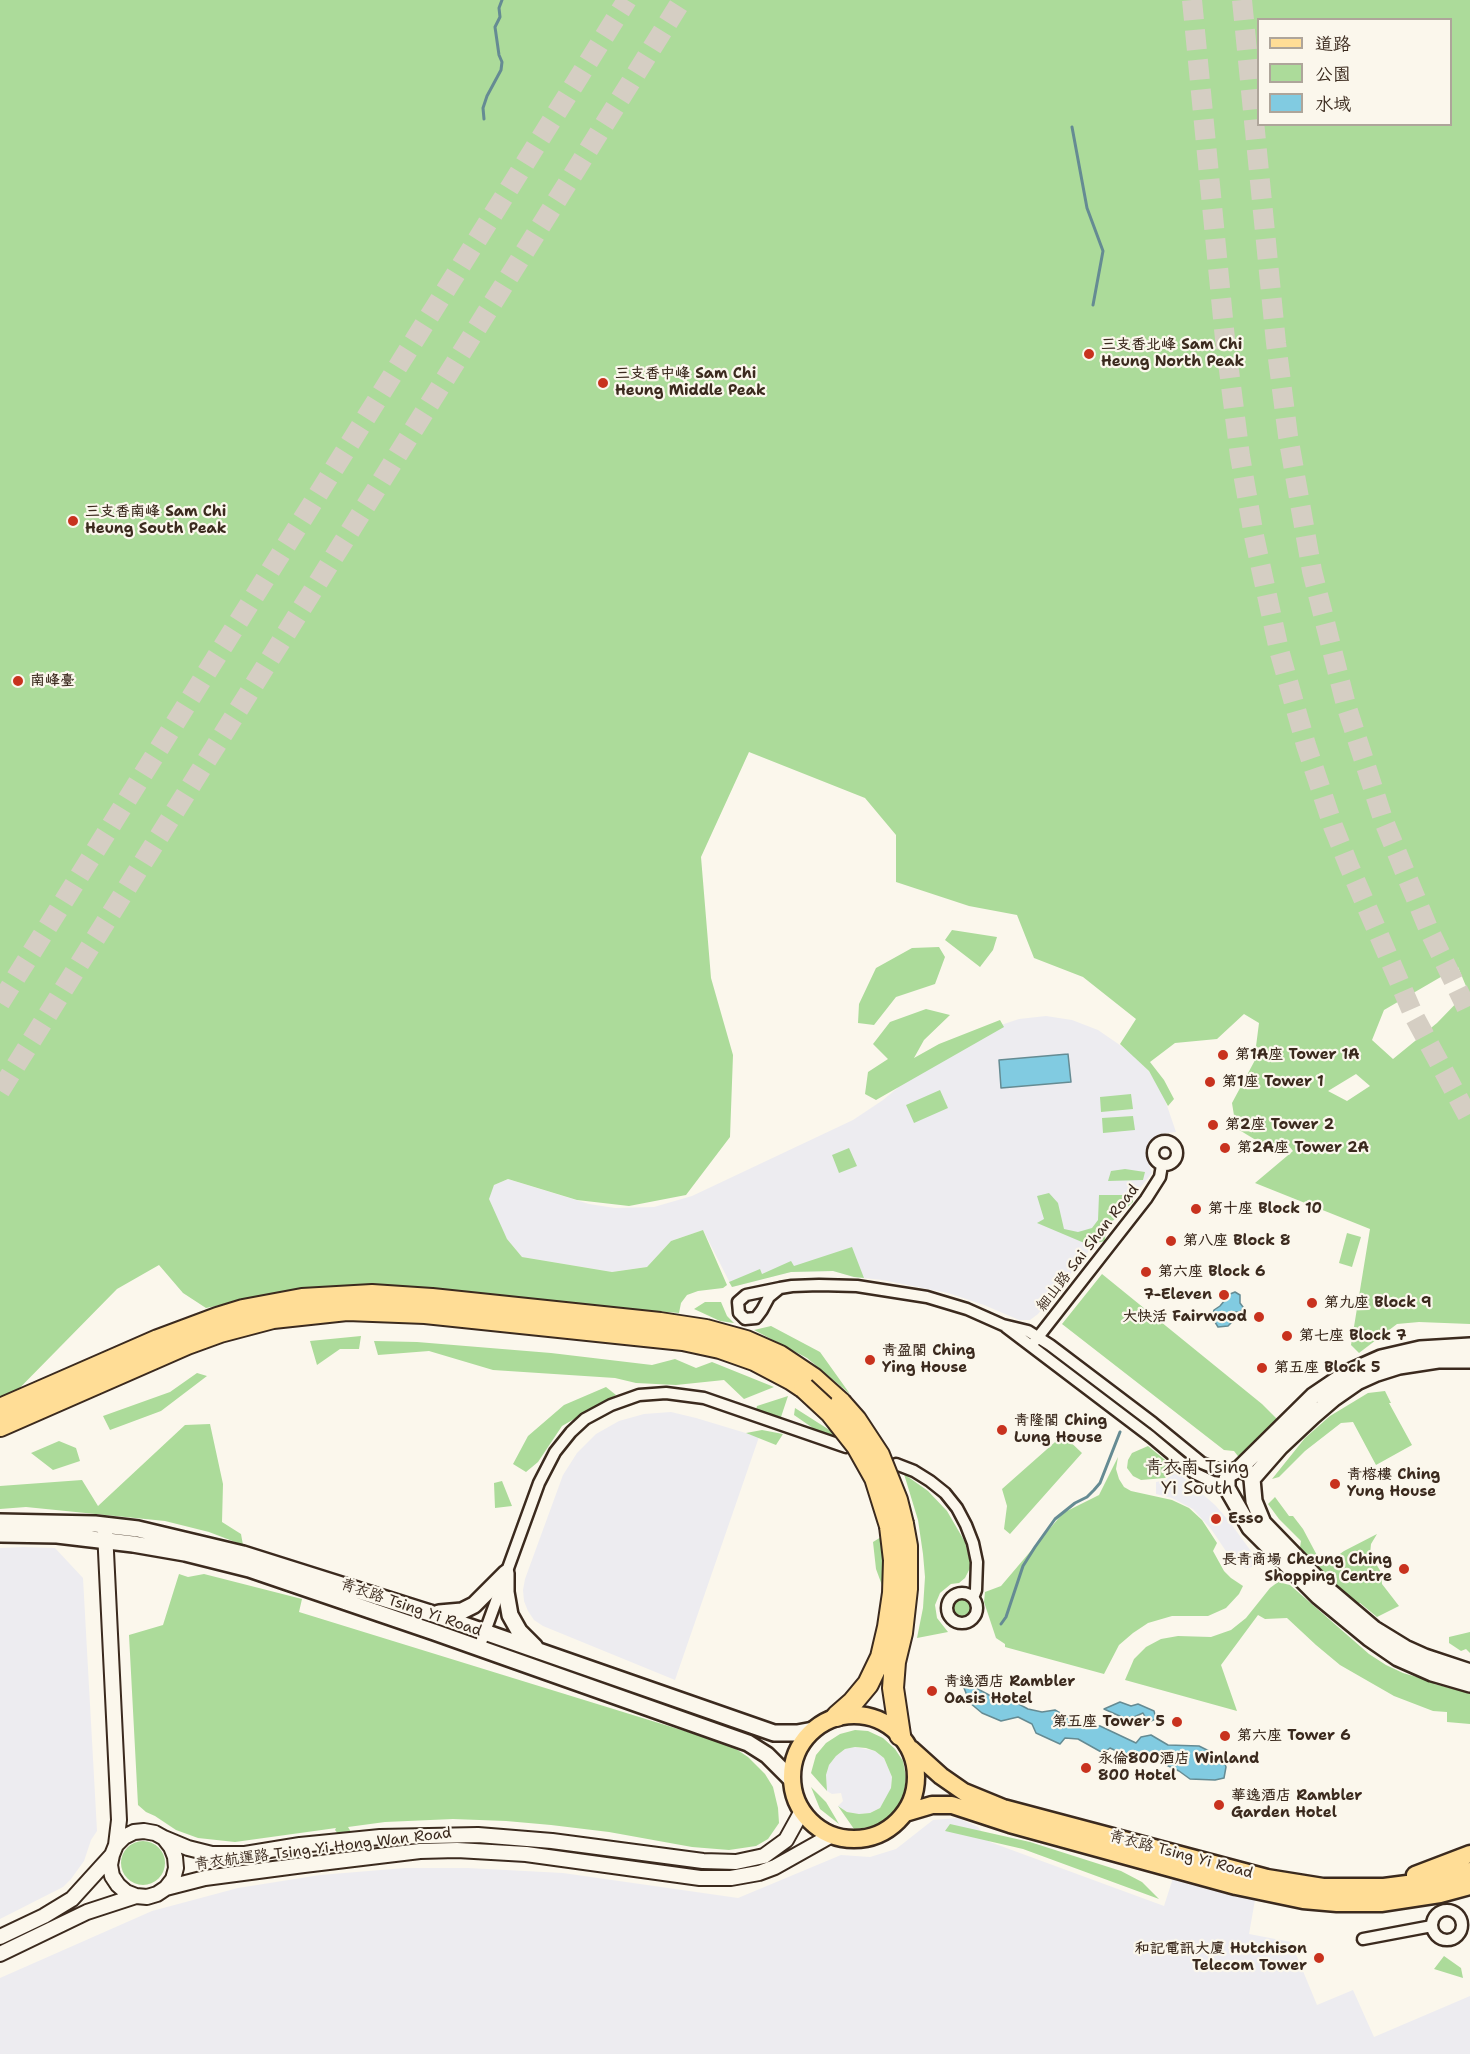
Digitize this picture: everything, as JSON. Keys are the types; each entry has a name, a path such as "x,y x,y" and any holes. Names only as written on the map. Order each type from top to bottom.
{"highway":[{"path":"0,1426 158,1340 217,1318 273,1304 330,1296 396,1296 501,1306 685,1326 726,1335 762,1348 813,1378 856,1420 879,1455 889,1477 897,1525 893,1593 888,1627 881,1658 868,1684 837,1716"},
{"path":"0,1409 78,1384 220,1332 273,1318 347,1310 424,1313 574,1328 659,1337 720,1348 770,1367 804,1388 831,1413 857,1446 875,1478 907,1546 907,1589 902,1633 893,1675 894,1696 906,1742"}],"main road":[{"path":"1232,1479 1313,1396 1347,1372 1381,1358 1420,1349 1470,1346"},
{"path":"1232,1479 1241,1496 1246,1494 1280,1447 1334,1398 1357,1382 1398,1366 1438,1360 1470,1360"},
{"path":"1232,1479 1246,1470 1252,1483 1257,1512 1263,1523 1328,1590 1374,1629 1425,1657 1470,1672"},
{"path":"1232,1479 1246,1521 1264,1544 1317,1596 1398,1658 1449,1679 1470,1684"},
{"name":"青衣路 Tsing Yi Road","path":"0,1522 105,1533 249,1569 748,1743 767,1755 792,1780"},
{"name":"青衣路 Tsing Yi Road","path":"0,1534 57,1535 138,1529 243,1554 430,1613 774,1733 797,1734 813,1730"},
{"path":"430,1613 454,1612 471,1606 506,1573"},
{"path":"506,1573 507,1601 512,1619 523,1637 543,1654"},
{"name":"青衣路 Tsing Yi Road","path":"802,1811 795,1796 792,1780 796,1755 803,1742 823,1722 837,1716 855,1714 887,1723 941,1776 963,1792 1004,1808 1274,1894 1337,1903 1382,1902 1440,1894 1470,1887"},
{"name":"青衣路 Tsing Yi Road","path":"832,1835 851,1839 873,1836 890,1828 904,1813 915,1792 916,1777 906,1742"},
{"name":"青衣路 Tsing Yi Road","path":"904,1813 932,1805 952,1804 1010,1824 1181,1863 1323,1887 1418,1884 1470,1871"},
{"path":"802,1811 811,1821 832,1835"},
{"path":"1368,1887 1433,1870 1470,1854"}],"street":[{"name":"細山路 Sai Shan Road","path":"1031,1346 1146,1199 1160,1178 1162,1165"},
{"path":"780,1288 837,1285 907,1292 967,1309 1003,1325 1028,1331 1038,1336 1154,1423 1202,1463 1232,1479"},
{"path":"1003,1325 1101,1398 1194,1473 1213,1482 1232,1479"},
{"path":"480,1648 539,1483 555,1452 585,1419 610,1405 639,1395 666,1393 704,1398 846,1447"},
{"path":"896,1464 930,1481 945,1493 957,1508 966,1525 975,1552 977,1581 973,1598"},
{"path":"0,1937 44,1916 72,1899 114,1850 124,1837 134,1832 154,1833 164,1838 175,1857 176,1868 166,1888 147,1897 126,1893 112,1876 110,1865 114,1850 119,1820 105,1533"},
{"name":"青衣航運路 Tsing Yi Hong Wan Road","path":"164,1838 188,1848 212,1854 245,1854 300,1845 380,1837 478,1835 562,1842 703,1862 736,1862 764,1856 786,1840 802,1811"},
{"path":"119,1820 134,1832"},
{"name":"青衣航運路 Tsing Yi Hong Wan Road","path":"166,1888 205,1878 304,1865 420,1851 457,1850 537,1855 700,1878 731,1878 759,1873 775,1867 832,1835"},
{"path":"0,1954 87,1912 136,1896"},
{"path":"1448,1910 1466,1924 1455,1938 1445,1940 1436,1935 1432,1926 1437,1914 1448,1910"},
{"path":"1363,1939 1432,1926"}],"shaded area":[{"path":"1046,1016 1072,1020 1098,1030 1130,1052 1149,1071 1163,1094 1176,1132 1159,1134 1149,1141 1145,1152 1152,1173 1038,1314 1030,1320 1019,1320 948,1293 854,1277 833,1271 791,1272 732,1287 703,1230 671,1241 647,1267 612,1272 522,1257 507,1239 489,1204 489,1194 494,1185 508,1179 589,1204 615,1208 654,1207 692,1196 853,1120 883,1100 919,1070 995,1027 1019,1019"},
{"path":"671,1412 759,1437 675,1680 543,1626 534,1620 528,1611 523,1590 563,1475 577,1453 596,1434 619,1421 644,1414"},
{"name":"Esso","path":"1175,1470 1215,1505 1229,1521 1256,1558 1252,1567 1245,1568 1237,1561 1234,1563 1211,1529 1193,1509 1172,1498 1156,1494 1156,1482 1166,1480"},
{"path":"0,1548 55,1548 83,1578 97,1831 91,1840 84,1861 63,1887 0,1919"},
{"path":"855,1747 875,1751 884,1758 892,1777 887,1798 880,1808 870,1813 847,1812 838,1806 843,1801 841,1793 832,1794 827,1791 826,1775 829,1765 845,1749"},
{"path":"958,1818 978,1827 990,1842 1164,1906 1173,1878 1255,1900 1249,1934 1291,1942 1317,2005 1353,1990 1374,2037 1470,1996 1470,2054 0,2054 0,1978 152,1911 238,1888 320,1875 405,1868 468,1868 563,1873 738,1898 841,1855 870,1857 896,1849 933,1820"}],"green space":[{"path":"0,0 1470,0 1470,1324 1419,1322 1397,1324 1359,1353 1351,1345 1370,1229 1255,1183 1293,1151 1285,1141 1264,1145 1236,1128 1232,1103 1254,1062 1259,1023 1244,1014 1217,1039 1175,1043 1150,1062 1164,1080 1174,1099 1168,1106 1149,1071 1120,1044 1136,1019 1083,977 1034,958 1017,915 969,906 896,882 896,835 865,798 749,752 701,857 711,978 733,1055 730,1137 686,1195 629,1206 577,1200 508,1179 494,1185 489,1199 507,1239 522,1257 612,1272 647,1267 671,1241 703,1230 727,1285 723,1288 698,1291 687,1295 681,1303 679,1313 342,1285 278,1293 206,1308 183,1293 159,1265 117,1289 0,1408","holes":["1458,967 1468,991 1437,1023 1393,1059 1372,1040 1384,1010","1356,1074 1370,1086 1347,1101 1328,1091"]},
{"path":"952,930 997,937 993,950 980,967 945,940"},
{"path":"939,947 945,957 935,984 896,997 874,1025 858,1023 859,1004 876,968 912,948"},
{"path":"926,1009 950,1015 924,1040 914,1058 939,1044 1000,1020 1004,1027 876,1100 865,1094 868,1072 888,1059 873,1044 890,1022"},
{"path":"940,1090 948,1108 914,1123 906,1105"},
{"path":"1131,1094 1133,1109 1101,1112 1100,1097"},
{"path":"1133,1116 1135,1130 1103,1133 1102,1118"},
{"path":"849,1148 857,1166 839,1173 832,1155"},
{"path":"1125,1169 1145,1172 1143,1180 1108,1181 1111,1171"},
{"path":"1049,1193 1058,1203 1064,1229 1078,1232 1092,1228 1098,1220 1099,1195 1132,1195 1133,1202 1106,1227 1105,1241 1089,1245 1037,1223 1044,1219 1037,1196"},
{"path":"1347,1233 1361,1237 1352,1267 1339,1263"},
{"path":"852,1247 864,1278 833,1271 791,1272 732,1287 729,1282 760,1269 762,1274 791,1261 794,1266"},
{"path":"1102,1274 1262,1404 1279,1421 1241,1460 1234,1451 1224,1450 1062,1324"},
{"path":"705,1302 721,1302 727,1316 734,1323 720,1321 694,1309"},
{"path":"771,1326 820,1352 850,1394 807,1358 754,1330"},
{"path":"361,1336 359,1349 340,1349 317,1365 310,1341"},
{"path":"374,1341 417,1342 551,1353 652,1365 675,1359 696,1368 712,1362 774,1387 744,1399 724,1380 676,1385 636,1383 615,1378 493,1370 429,1351 378,1355"},
{"path":"197,1373 207,1376 161,1411 110,1430 103,1416 170,1392"},
{"path":"606,1387 616,1395 562,1426 538,1462 526,1472 513,1464 528,1436 564,1405"},
{"path":"1385,1391 1412,1445 1376,1465 1353,1422 1341,1423 1305,1451 1279,1477 1272,1479 1305,1438 1330,1416 1368,1393"},
{"path":"788,1396 781,1417 756,1410 757,1406"},
{"path":"795,1408 831,1431 839,1439 823,1435 794,1415"},
{"path":"210,1424 223,1484 222,1522 241,1534 243,1545 209,1532 165,1521 26,1507 0,1509 0,1486 82,1480 98,1506 185,1425"},
{"path":"762,1430 783,1434 776,1445 746,1433"},
{"path":"1063,1435 1082,1453 1010,1534 1004,1529 1007,1506 1002,1489"},
{"path":"59,1441 76,1448 80,1461 53,1470 31,1453"},
{"path":"1148,1446 1175,1468 1165,1478 1141,1480 1133,1476 1127,1468 1132,1453"},
{"path":"1118,1457 1116,1469 1124,1487 1131,1491 1172,1500 1189,1508 1202,1520 1217,1543 1213,1551 1224,1571 1243,1586 1239,1594 1226,1608 1208,1616 1172,1616 1148,1623 1119,1645 1104,1674 1005,1647 1005,1644 996,1638 984,1602 985,1592 1001,1586 1063,1513 1099,1495"},
{"path":"904,1474 928,1491 947,1511 965,1542 971,1566 965,1578 959,1583 951,1584 940,1593 935,1605 937,1618 948,1632 917,1638 923,1608 925,1577 918,1520"},
{"path":"502,1481 512,1506 495,1508 494,1483"},
{"path":"1275,1497 1289,1516 1293,1516 1303,1529 1320,1561 1327,1563 1344,1551 1377,1534 1371,1544 1370,1554 1381,1572 1382,1584 1399,1606 1377,1617 1360,1603 1356,1604 1331,1580 1318,1572 1299,1554 1301,1541 1268,1504"},
{"path":"886,1534 886,1596 876,1569 873,1542"},
{"path":"179,1574 188,1577 204,1574 302,1599 299,1612 730,1745 748,1757 765,1774 773,1787 779,1823 768,1839 756,1846 729,1850 692,1847 609,1832 551,1825 453,1819 385,1822 348,1827 351,1832 339,1835 336,1828 235,1842 198,1838 176,1830 138,1805 129,1635 163,1625"},
{"path":"1278,1582 1290,1585 1369,1654 1386,1665 1403,1673 1434,1682 1434,1684 1470,1693 1470,1724 1447,1722 1447,1712 1433,1711 1394,1696 1340,1665 1287,1618 1265,1619 1258,1615 1221,1665 1237,1711 1125,1680 1134,1659 1146,1647 1161,1639 1178,1636 1211,1637 1231,1630 1246,1618 1270,1588"},
{"path":"961,1597 969,1600 972,1608 969,1616 961,1619 953,1616 950,1608 953,1600"},
{"path":"1470,1632 1470,1653 1466,1649 1461,1651 1449,1643 1449,1637"},
{"path":"855,1730 868,1731 883,1738 895,1749 903,1761 906,1777 904,1794 886,1821 871,1827 854,1829 838,1806 847,1812 859,1814 870,1813 880,1808 891,1788 892,1777 884,1758 866,1748 845,1749 829,1765 826,1775 827,1791 811,1773 816,1755 826,1743 840,1734"},
{"path":"811,1787 826,1802 839,1824 820,1809"},
{"path":"950,1824 1030,1842 1121,1871 1142,1882 1159,1899 1023,1849 945,1831"},
{"path":"143,1841 152,1842 159,1847 164,1854 164,1872 159,1879 152,1884 143,1885 134,1884 127,1879 122,1872 121,1863 122,1854 127,1847 134,1842"},
{"path":"1444,1956 1461,1968 1463,1978 1434,1969"}],"water":[{"path":"1068,1054 1071,1082 1001,1088 999,1060"},
{"path":"1235,1292 1240,1295 1242,1310 1235,1312 1233,1321 1228,1326 1218,1327 1212,1317 1214,1310"},
{"path":"971,1678 976,1688 1002,1702 1015,1702 1028,1709 1042,1712 1055,1710 1077,1723 1100,1726 1136,1743 1141,1737 1151,1735 1168,1745 1199,1746 1223,1758 1226,1767 1224,1778 1190,1779 1162,1763 1136,1760 1110,1748 1103,1753 1078,1739 1065,1738 1060,1744 1036,1733 1032,1724 1018,1717 1001,1721 982,1713 970,1703 962,1683"},
{"path":"1120,1702 1131,1706 1138,1704 1154,1711 1156,1719 1148,1722 1143,1713 1124,1718 1104,1709"}],"waterway":[{"path":"484,119 483,108 487,96 501,70 502,62 495,27 500,17 499,8 502,0"},
{"path":"1072,127 1087,208 1103,251 1093,305"},
{"path":"1001,1624 1006,1617 1023,1566 1055,1519 1075,1503 1087,1497 1100,1483 1120,1432"}],"tunnel":[{"path":"0,1003 627,0"},
{"path":"0,1091 682,0"},
{"path":"1192,0 1225,339 1240,456 1254,536 1279,650 1306,745 1349,866 1414,1016 1470,1120"},
{"path":"1242,0 1276,343 1288,436 1312,571 1346,705 1383,819 1428,928 1470,1015"}],"place":[{"name":"三支香北峰 Sam Chi Heung North Peak","path":"1089,354"},
{"name":"三支香中峰 Sam Chi Heung Middle Peak","path":"603,383"},
{"name":"三支香南峰 Sam Chi Heung South Peak","path":"73,521"},
{"name":"南峰臺","path":"18,681"},
{"name":"第1A座 Tower 1A","path":"1223,1055"},
{"name":"第1座 Tower 1","path":"1210,1082"},
{"name":"第2座 Tower 2","path":"1213,1125"},
{"name":"第2A座 Tower 2A","path":"1225,1148"},
{"name":"第十座 Block 10","path":"1196,1209"},
{"name":"第八座 Block 8","path":"1171,1241"},
{"name":"第六座 Block 6","path":"1146,1272"},
{"name":"7-Eleven","path":"1224,1295"},
{"name":"第九座 Block 9","path":"1312,1303"},
{"name":"大快活 Fairwood","path":"1259,1317"},
{"name":"第七座 Block 7","path":"1287,1336"},
{"name":"青盈閣 Ching Ying House","path":"870,1360"},
{"name":"第五座 Block 5","path":"1262,1368"},
{"name":"青隆閣 Ching Lung House","path":"1002,1430"},
{"name":"青榕樓 Ching Yung House","path":"1335,1484"},
{"name":"Esso","path":"1216,1519"},
{"name":"長青商場 Cheung Ching Shopping Centre","path":"1404,1569"},
{"name":"青逸酒店 Rambler Oasis Hotel","path":"932,1691"},
{"name":"第五座 Tower 5","path":"1177,1722"},
{"name":"第六座 Tower 6","path":"1225,1736"},
{"name":"永倫800酒店 Winland 800 Hotel","path":"1086,1768"},
{"name":"華逸酒店 Rambler Garden Hotel","path":"1219,1805"},
{"name":"和記電訊大廈 Hutchison Telecom Tower","path":"1319,1958"}],"district":[{"name":"青衣南 Tsing Yi South","path":"1197,1478"}]}
